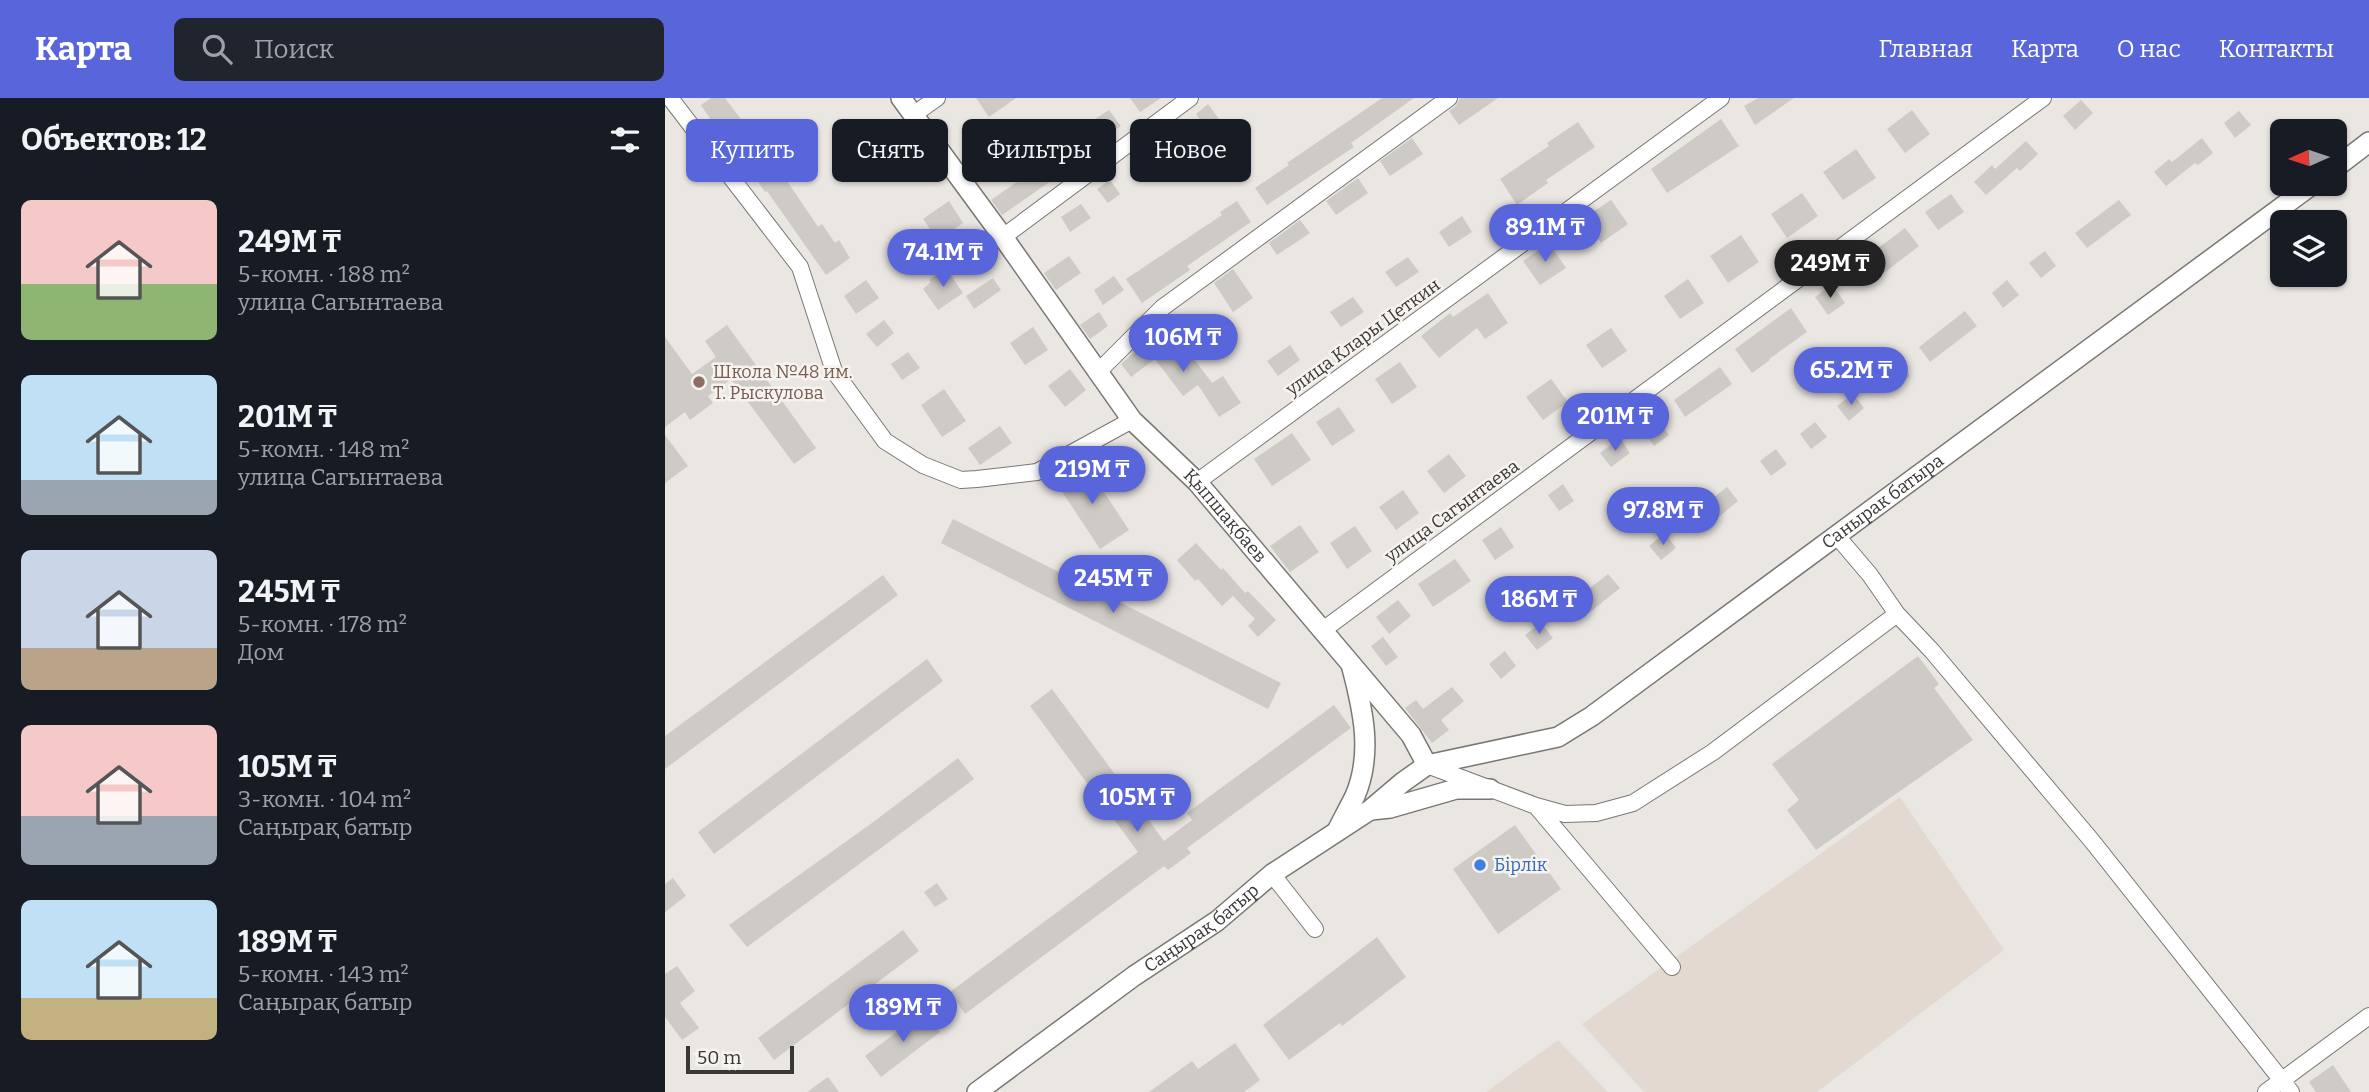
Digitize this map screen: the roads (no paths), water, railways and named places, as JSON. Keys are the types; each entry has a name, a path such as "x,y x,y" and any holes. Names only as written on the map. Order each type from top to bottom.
{"street":[{"path":"670,98 800,267 834,371 885,441 923,465 961,480 977,479 1037,472 1132,420"},
{"name":"Қыпшақбаев","path":"901,98 1132,420 1197,482 1411,735 1427,765"},
{"path":"913,116 937,98"},
{"path":"1003,237 1190,98"},
{"path":"1097,373 1162,308 1449,98"},
{"name":"улица Клары Цеткин","path":"1197,482 1721,98"},
{"name":"улица Сагынтаева","path":"1323,630 2043,98"},
{"path":"2347,159 2369,142"},
{"name":"Санырак батыра","path":"1427,765 1558,737 1592,716 2297,196"},
{"path":"1836,535 1870,575 1896,614 1932,651 2092,841 2286,1086"},
{"path":"1427,765 1536,806 1565,814 1597,813 1633,803 1713,752 1896,614"},
{"path":"1337,831 1356,794 1366,750 1363,711 1351,664"},
{"name":"Саңырақ батыр","path":"977,1092 1134,976 1217,920 1272,874 1370,810 1427,765"},
{"path":"1370,810 1390,808 1456,789 1490,789"},
{"path":"1536,806 1672,967"},
{"path":"1272,874 1315,929"},
{"path":"2266,1092 2286,1086 2369,1016"}],"place":[{"name":"Школа №48 им. Т. Рыскулова","path":"699,382"},
{"name":"Бірлік","path":"1480,865"}]}
